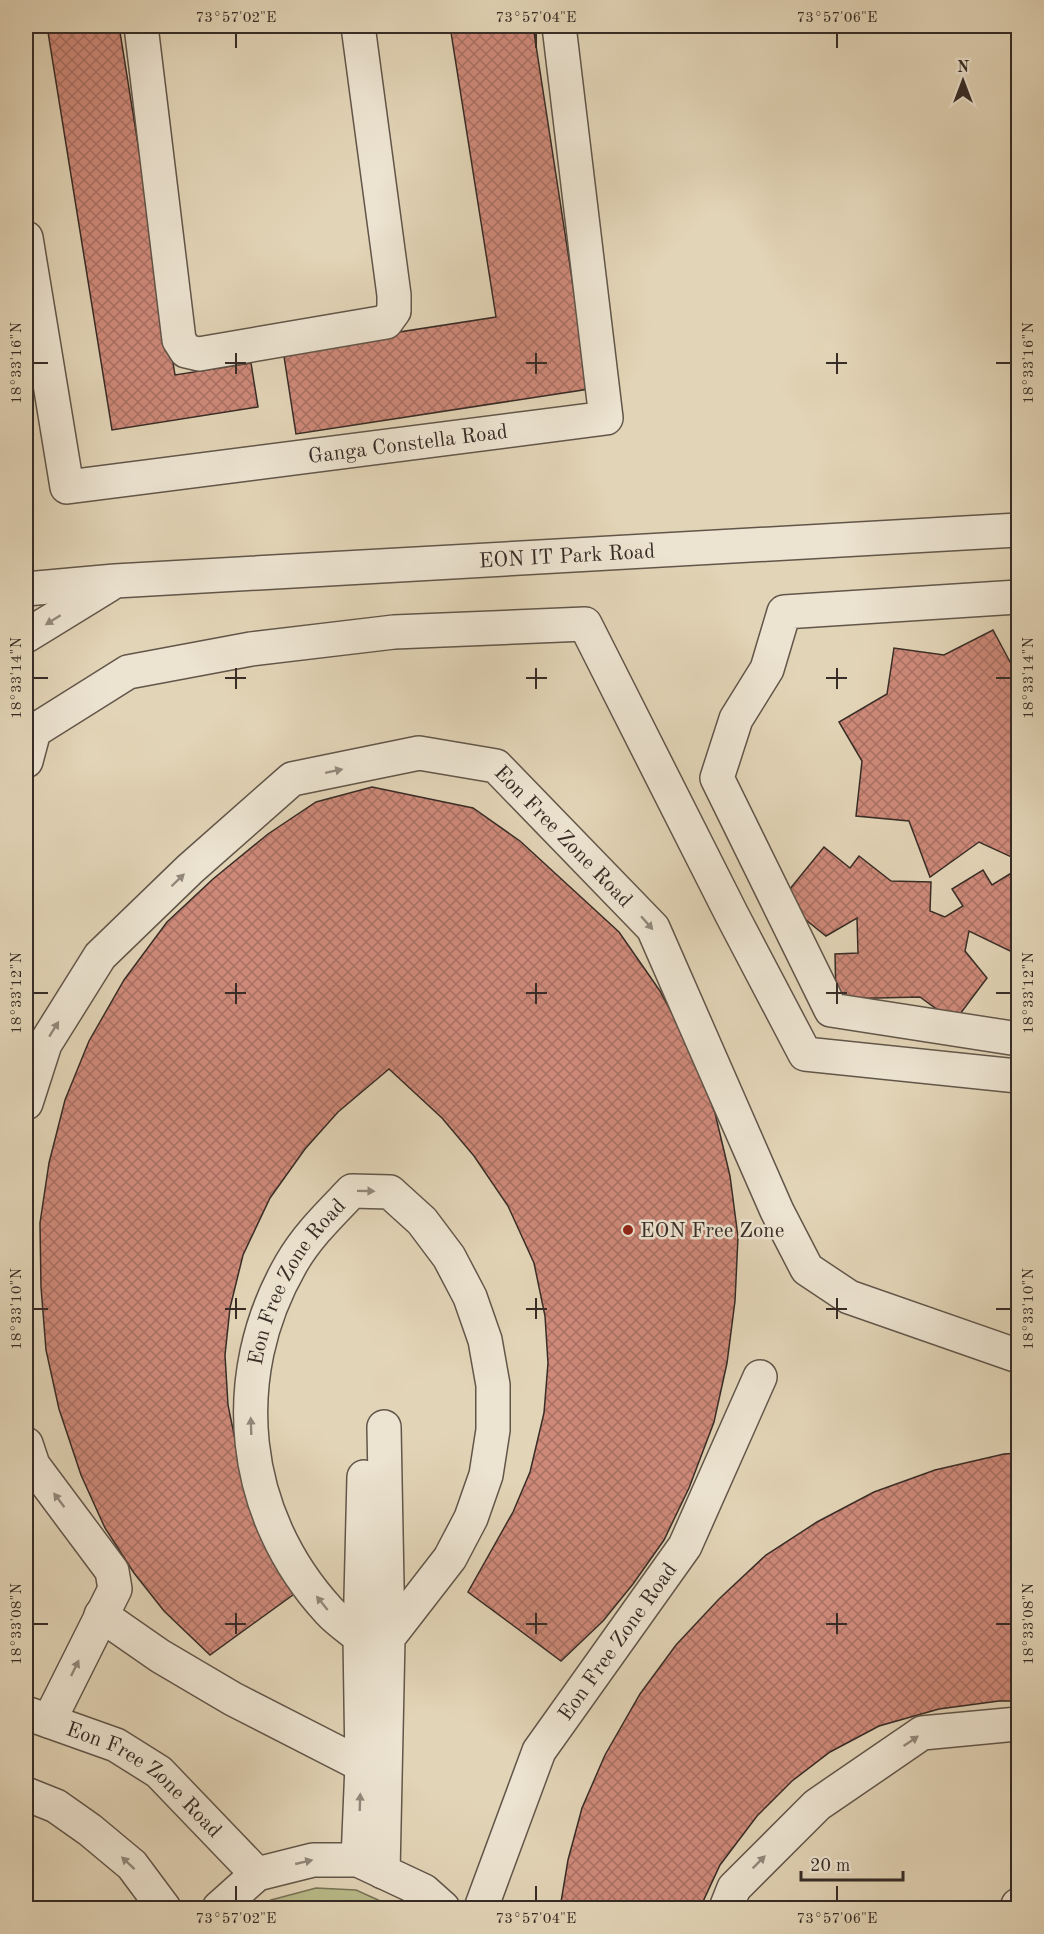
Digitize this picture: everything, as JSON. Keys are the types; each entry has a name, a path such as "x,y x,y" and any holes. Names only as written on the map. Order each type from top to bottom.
{"street":[{"path":"141,26 179,340 186,351 199,354 386,322 394,311 394,295 358,26"},
{"name":"Ganga Constella Road","path":"26,238 67,487 606,418 559,26"},
{"name":"EON IT Park Road","path":"26,589 116,581 1017,538"},
{"path":"26,636 116,581"},
{"path":"1018,597 784,612 767,669 736,719 717,778 831,1010 1018,1039"},
{"path":"26,761 34,731 128,672 251,649 394,632 585,624 805,1054 1018,1076"},
{"name":"Eon Free Zone Road","path":"26,1103 45,1044 100,956 190,869 292,779 420,753 496,766 653,928 777,1211 807,1269 849,1297 1018,1356"},
{"name":"Eon Free Zone Road","path":"352,1191 390,1192 422,1221 449,1257 470,1297 485,1340 493,1385 493,1430 486,1475 471,1518 450,1558 374,1638 330,1612 300,1575 277,1534 260,1490 251,1443 250,1396 256,1350 270,1305 291,1263 319,1224 352,1191"},
{"name":"Eon Free Zone Road","path":"480,1908 538,1751 685,1546 760,1377"},
{"path":"370,1866 375,1427"},
{"name":"Eon Free Zone Road","path":"26,1444 33,1465 112,1571 115,1589 38,1717 116,1745 159,1772 257,1874"},
{"path":"101,1615 160,1656 233,1699 362,1765"},
{"path":"370,1866 362,1765 374,1638"},
{"path":"726,1908 734,1888 817,1805 922,1733 1018,1724"},
{"path":"26,1794 56,1806 90,1830 132,1865 164,1908"},
{"path":"219,1908 257,1874 313,1860 370,1866 424,1891 443,1908"}],"green space":[{"path":"316,1888 356,1890 396,1908 260,1908 271,1900"}],"building":[{"path":"47,26 119,26 175,375 251,363 258,407 112,430"},
{"path":"450,26 533,26 589,389 296,434 283,350 496,317"},
{"path":"993,630 1018,674 1018,860 979,842 930,877 909,821 856,816 862,761 839,722 887,694 894,648 944,655"},
{"name":"EON Free Zone","path":"372,787 473,808 520,841 619,932 660,991 693,1053 715,1113 730,1176 738,1237 735,1301 727,1363 714,1422 689,1488 664,1540 603,1621 561,1661 468,1592 513,1512 530,1472 544,1413 548,1363 545,1316 534,1263 508,1206 474,1156 442,1118 389,1069 338,1112 305,1149 270,1198 243,1255 230,1308 225,1355 228,1405 240,1464 297,1592 210,1655 164,1611 134,1573 105,1528 81,1475 59,1409 46,1350 41,1287 40,1223 49,1163 65,1100 89,1041 124,980 167,922 213,879 268,834 316,802"},
{"path":"824,847 850,868 859,856 891,881 931,882 930,911 945,917 963,906 952,889 983,870 992,885 1018,869 1018,948 1012,952 969,931 965,951 987,978 954,1022 920,997 836,999 835,954 858,953 857,918 826,936 781,900"},
{"path":"1018,1453 1018,1701 999,1701 939,1709 879,1726 830,1752 792,1781 757,1816 720,1865 700,1908 560,1908 568,1860 582,1808 605,1755 640,1694 676,1645 719,1599 766,1555 817,1522 874,1492 935,1470 1004,1454"}],"place":[{"name":"EON Free Zone","path":"628,1230"}]}
